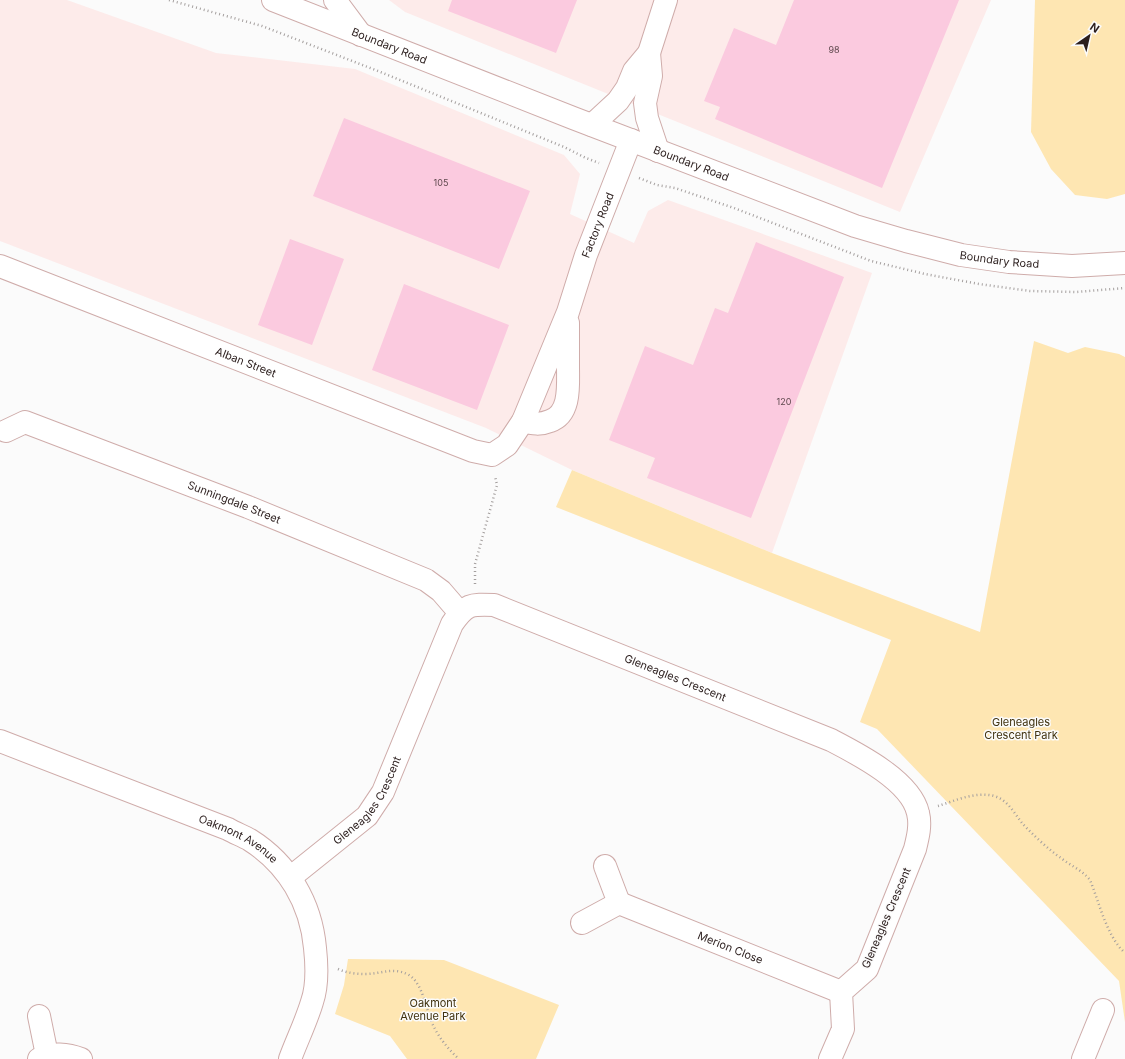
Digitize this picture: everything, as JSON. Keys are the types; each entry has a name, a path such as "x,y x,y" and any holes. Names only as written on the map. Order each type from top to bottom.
{"street":[{"name":"Boundary Road","path":"273,0 658,151 855,226 961,255 1010,262 1072,266 1125,262"},
{"path":"335,0 361,35"},
{"path":"592,125 618,101 627,88 634,71 649,53 666,0"},
{"path":"649,53 651,76 645,102 647,118 658,151"},
{"name":"Factory Road","path":"492,455 507,445 523,421 568,312 586,255 631,140"},
{"name":"Alban Street","path":"0,266 473,451 492,455"},
{"name":"Factory Road","path":"523,421 532,424 542,424 557,419 565,406 568,391 568,312"},
{"name":"Sunningdale Street","path":"2,433 26,422 248,507 426,580 467,608"},
{"name":"Gleneagles Crescent","path":"291,877 367,816 383,792 452,624 467,608 494,605 831,740 869,760 896,781 910,796 918,812 919,833 915,849 867,969 841,992"},
{"name":"Oakmont Avenue","path":"0,741 228,829 250,840 268,853 291,877 305,903 314,934 317,962 312,1002 290,1059"},
{"path":"582,923 619,903 605,866"},
{"name":"Merion Close","path":"619,903 841,992"},
{"path":"830,1059 843,1029 841,992"},
{"path":"1083,1059 1103,1010"},
{"path":"39,1016 43,1057 72,1055 81,1059"}],"path":[{"path":"467,608 475,564 497,485 492,455"},
{"path":"918,812 971,796 993,796 1004,800 1023,823 1060,858 1086,874 1090,880 1107,924 1117,944 1125,953"},
{"path":"317,962 349,973 366,974 394,970 409,975 417,983 433,1026 450,1050 460,1059"}],"shaded area":[{"path":"0,0 67,0 216,53 355,69 564,155 580,174 570,214 634,243 648,211 668,200 872,273 772,553 572,470 486,428 0,241"},
{"path":"389,0 991,0 900,212 405,12"}],"green space":[{"path":"1035,0 1125,0 1125,194 1107,199 1075,195 1051,169 1031,132"},
{"name":"Gleneagles Crescent Park","path":"1034,341 1068,353 1085,347 1119,354 1125,357 1125,1022 1119,981 877,729 860,722 891,640 556,507 572,470 772,553 980,632"},
{"name":"Oakmont Avenue Park","path":"348,959 444,960 559,1005 536,1059 407,1059 390,1036 335,1014 344,985"}],"building":[{"path":"452,0 577,0 556,53 448,11"},
{"path":"794,0 959,0 882,188 715,119 720,107 704,101 734,28 776,45"},
{"path":"344,118 530,191 499,269 313,196"},
{"path":"290,239 344,259 312,345 258,325"},
{"path":"756,242 844,277 751,518 647,478 655,458 609,440 645,346 693,365 715,308 728,313"},
{"path":"404,284 509,325 477,410 372,370"}]}
